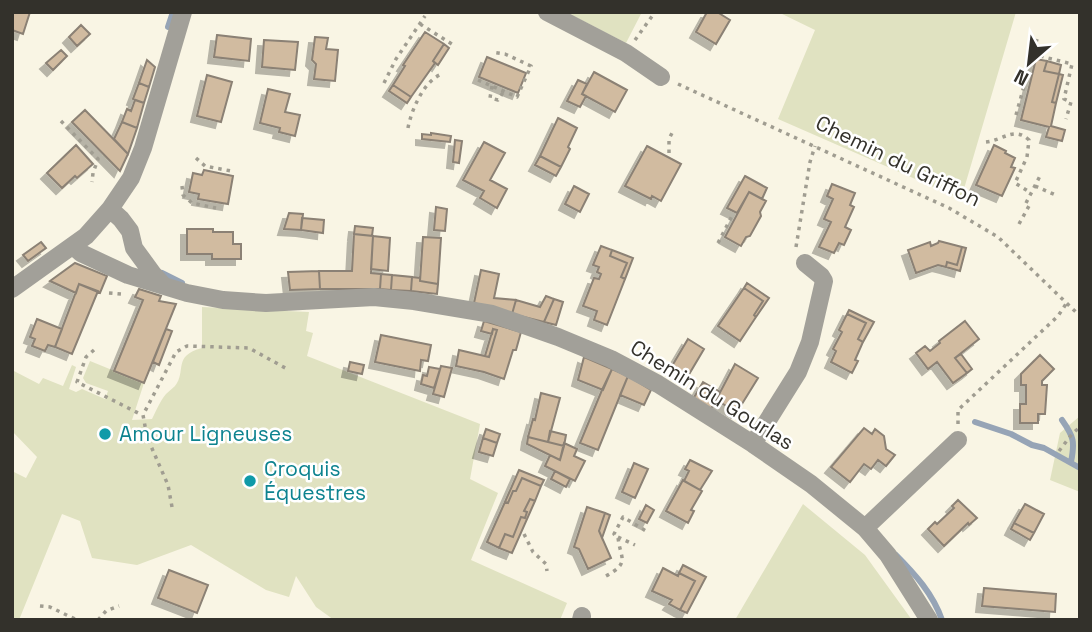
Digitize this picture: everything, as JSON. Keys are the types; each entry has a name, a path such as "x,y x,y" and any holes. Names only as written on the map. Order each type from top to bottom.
{"street":[{"path":"12,289 86,236 110,209 131,178 143,148 183,12"},
{"path":"547,12 626,53 667,79"},
{"path":"110,209 121,219 130,232 134,248 163,285"},
{"name":"Chemin du Gourlas","path":"73,246 81,253 118,271 187,293 223,300 266,303 374,297 414,301 492,314 611,359 646,377 752,444 811,484 865,528 888,555 929,620"},
{"path":"752,444 797,372 810,342 824,281 800,256"},
{"path":"865,528 958,440"}],"path":[{"path":"626,53 655,12"},
{"path":"384,83 396,59 425,16"},
{"path":"420,24 455,46"},
{"path":"1016,115 1037,39"},
{"path":"478,80 517,97 531,66 505,54 492,52"},
{"path":"1032,54 1072,64 1064,99 1071,102 1066,119"},
{"path":"408,128 414,105 434,77 442,74"},
{"name":"Chemin du Griffon","path":"667,79 949,208 998,237 1080,316"},
{"path":"492,86 491,97 498,100 504,91"},
{"path":"61,121 98,159 92,182"},
{"path":"669,153 669,139 673,131"},
{"path":"986,142 1018,133 1029,140 1027,157 1015,183 1031,193"},
{"path":"800,256 810,162 815,146"},
{"path":"196,158 205,166 231,172"},
{"path":"1019,224 1041,174"},
{"path":"182,186 183,195 192,203 216,208"},
{"path":"1035,186 1058,196"},
{"path":"718,243 733,214"},
{"path":"958,440 958,410 1058,316 1066,304"},
{"path":"172,507 168,485 147,437 142,415 176,352 187,345 249,348 289,370"},
{"path":"94,350 86,357 77,382 142,415"},
{"path":"1059,451 1080,427"},
{"path":"635,545 614,534 623,517 646,531"},
{"path":"524,534 547,571"},
{"path":"606,576 618,569 623,559 618,537"},
{"path":"40,606 50,607 77,620"},
{"path":"98,620 106,611 119,606"}],"green space":[{"path":"566,12 642,12 626,43"},
{"path":"778,12 1016,12 961,199 778,119 815,30"},
{"path":"202,307 309,312 306,331 313,333 307,356 480,424 470,479 498,493 471,560 567,603 560,620 334,620 316,607 296,576 289,597 266,590 191,545 137,565 92,558 80,521 62,514 19,620 12,620 12,471 26,478 37,457 12,431 12,370 39,384 43,378 63,386 72,365 76,367 69,389 76,392 82,389 105,399 108,391 86,383 83,378 90,361 144,383 132,420 152,419 164,397 175,386 183,360 193,351 202,348"},
{"path":"1080,416 1080,492 1050,480 1060,433"},
{"path":"803,504 865,555 912,620 735,620"}],"building":[{"path":"12,12 30,12 23,34 12,30"},
{"path":"707,12 717,12 730,20 716,44 696,32"},
{"path":"81,25 90,34 77,46 69,37"},
{"path":"425,32 444,44 433,61 435,63 411,97 393,85"},
{"path":"217,35 251,39 249,61 214,57"},
{"path":"315,37 328,38 326,49 338,50 335,81 314,79 316,64 312,60"},
{"path":"264,40 298,42 295,70 262,67"},
{"path":"444,44 449,48 438,65 433,61"},
{"path":"61,50 67,56 53,70 46,63"},
{"path":"487,57 526,73 518,93 479,77"},
{"path":"1036,59 1047,61 1044,71 1059,74 1052,102 1056,103 1051,126 1065,130 1062,141 1046,137 1049,127 1021,120"},
{"path":"147,60 155,67 149,87 139,83"},
{"path":"1047,61 1061,65 1059,74 1044,71"},
{"path":"594,72 627,90 615,112 582,94"},
{"path":"1059,74 1063,75 1056,103 1052,102"},
{"path":"207,75 232,82 221,122 197,116"},
{"path":"578,80 587,84 582,94 586,96 580,107 567,101"},
{"path":"139,83 149,87 144,103 133,99"},
{"path":"393,85 411,97 407,103 389,91"},
{"path":"268,89 290,94 285,112 300,115 295,136 279,132 280,128 260,123"},
{"path":"135,100 144,103 137,128 122,122 127,109 131,111"},
{"path":"85,110 128,154 120,171 72,122"},
{"path":"558,118 577,128 561,167 540,156"},
{"path":"122,122 137,128 128,154 114,139"},
{"path":"422,134 451,136 450,142 422,139"},
{"path":"455,140 462,141 459,163 453,162"},
{"path":"484,142 505,153 490,180 507,189 497,208 480,198 484,191 463,180"},
{"path":"76,145 93,164 62,188 47,173"},
{"path":"994,145 1015,158 1011,167 1015,168 1002,196 976,185"},
{"path":"647,146 681,164 661,201 625,186"},
{"path":"540,156 561,167 556,176 535,165"},
{"path":"204,170 233,176 228,204 198,199 199,194 189,192 193,173 202,175"},
{"path":"745,176 767,188 762,199 749,192 737,213 727,208"},
{"path":"832,184 855,193 850,205 854,207 845,227 851,230 844,245 839,243 834,253 819,247 831,222 824,219 833,199 827,196"},
{"path":"574,186 589,194 580,212 565,204"},
{"path":"749,192 766,201 750,236 746,237 741,246 725,237"},
{"path":"436,207 447,209 445,231 434,230"},
{"path":"289,213 303,214 301,230 284,229"},
{"path":"302,218 324,220 323,233 301,230"},
{"path":"355,226 373,228 372,236 354,234"},
{"path":"187,229 233,232 233,244 241,244 241,259 212,259 212,254 187,254"},
{"path":"354,234 373,236 371,273 381,274 380,289 320,289 319,271 352,271"},
{"path":"373,236 390,238 388,271 371,269"},
{"path":"423,237 441,238 438,284 420,281"},
{"path":"939,241 962,247 957,265 947,262 946,267 938,265 916,273 908,250 930,242 931,246"},
{"path":"41,242 46,248 28,261 23,255"},
{"path":"601,246 612,250 610,256 627,263 621,277 625,279 607,325 594,320 597,311 583,306 594,278 599,279 601,274 597,272 599,267 593,265"},
{"path":"962,247 966,248 960,271 946,267 947,262 957,265"},
{"path":"612,250 633,258 625,279 621,277 627,263 610,256"},
{"path":"75,263 107,276 100,293 79,284 76,293 50,281"},
{"path":"481,270 499,274 494,298 516,300 512,314 474,303"},
{"path":"319,271 320,289 290,290 288,272"},
{"path":"381,274 392,275 391,290 380,289"},
{"path":"392,275 412,277 411,291 391,290"},
{"path":"412,277 438,284 437,294 411,291"},
{"path":"747,283 769,298 756,317 754,315 763,301 744,288"},
{"path":"79,284 98,291 72,354 55,347"},
{"path":"744,288 763,301 740,341 718,326"},
{"path":"139,289 161,296 159,301 176,304 144,383 114,371 143,300 135,297"},
{"path":"546,296 554,299 544,322 512,314 516,300 540,307"},
{"path":"554,299 563,302 556,325 544,322"},
{"path":"849,310 874,322 863,342 858,339 866,323 847,314"},
{"path":"847,314 866,323 858,339 863,342 852,373 831,362 836,351 833,349 842,332 839,330"},
{"path":"37,319 62,329 55,347 48,345 45,351 32,346 35,339 30,337"},
{"path":"484,321 521,332 504,379 456,366 459,350 489,357 497,330 493,329 492,334 481,331"},
{"path":"965,321 979,339 955,358 967,373 953,383 937,362 928,369 916,353 925,346 930,351"},
{"path":"166,329 172,331 159,365 153,362"},
{"path":"493,329 497,330 489,357 485,356"},
{"path":"381,335 431,345 428,361 421,360 420,371 375,362"},
{"path":"688,339 704,349 688,376 672,366"},
{"path":"961,354 972,369 967,373 955,358"},
{"path":"1040,355 1054,369 1042,381 1042,385 1047,385 1045,414 1038,414 1038,423 1020,423 1020,404 1026,404 1026,385 1021,385 1021,374"},
{"path":"584,357 612,369 603,390 578,380"},
{"path":"350,362 364,365 362,374 348,371"},
{"path":"735,364 758,378 737,412 716,400"},
{"path":"441,366 452,368 444,397 433,394"},
{"path":"429,367 440,369 434,388 421,384"},
{"path":"612,369 628,376 598,450 580,443"},
{"path":"628,376 651,390 644,405 620,395"},
{"path":"703,382 720,392 711,409 693,399"},
{"path":"541,393 560,398 548,442 528,437"},
{"path":"864,428 872,434 875,429 884,436 886,449 895,455 886,466 878,460 871,469 864,464 850,482 831,467"},
{"path":"486,429 500,434 497,443 483,438"},
{"path":"550,431 566,435 564,446 548,442"},
{"path":"528,437 564,446 560,460 527,444"},
{"path":"483,438 497,443 493,456 479,452"},
{"path":"564,443 577,449 574,456 585,461 575,481 545,466 550,455 560,460"},
{"path":"690,460 712,471 700,490 684,481 689,471 685,469"},
{"path":"634,463 648,469 635,498 622,492"},
{"path":"519,470 544,480 541,486 522,478 508,503 505,502"},
{"path":"555,471 570,479 566,487 551,479"},
{"path":"522,478 541,486 535,501 530,499 524,511 527,512 525,518 521,517 513,537 505,534 499,548 487,542 505,502 508,503"},
{"path":"683,480 702,491 691,510 694,511 688,523 666,511"},
{"path":"530,499 535,501 512,553 499,548 505,534 513,537 521,517 525,518 527,512 524,511"},
{"path":"958,500 977,518 944,546 928,529 954,508 952,506"},
{"path":"1025,504 1044,514 1034,533 1014,523"},
{"path":"646,505 654,510 647,523 639,519"},
{"path":"587,507 605,513 599,531 611,558 588,569 579,549 574,547"},
{"path":"605,513 610,515 602,538 599,531"},
{"path":"1014,523 1034,533 1030,540 1011,529"},
{"path":"683,565 706,577 687,613 680,610 695,581 679,573"},
{"path":"663,568 695,581 680,610 669,604 672,600 652,591"},
{"path":"169,570 208,585 197,613 158,598"},
{"path":"984,588 1056,594 1055,612 982,606"}],"waterway":[{"path":"168,27 173,12"},
{"path":"162,273 182,283"},
{"path":"1062,420 1072,440 1071,462"},
{"path":"975,422 1044,448 1080,468"},
{"path":"896,555 923,585 942,620"}],"place":[{"name":"Amour Ligneuses","path":"105,434"},
{"name":"Croquis Équestres","path":"250,481"}]}
